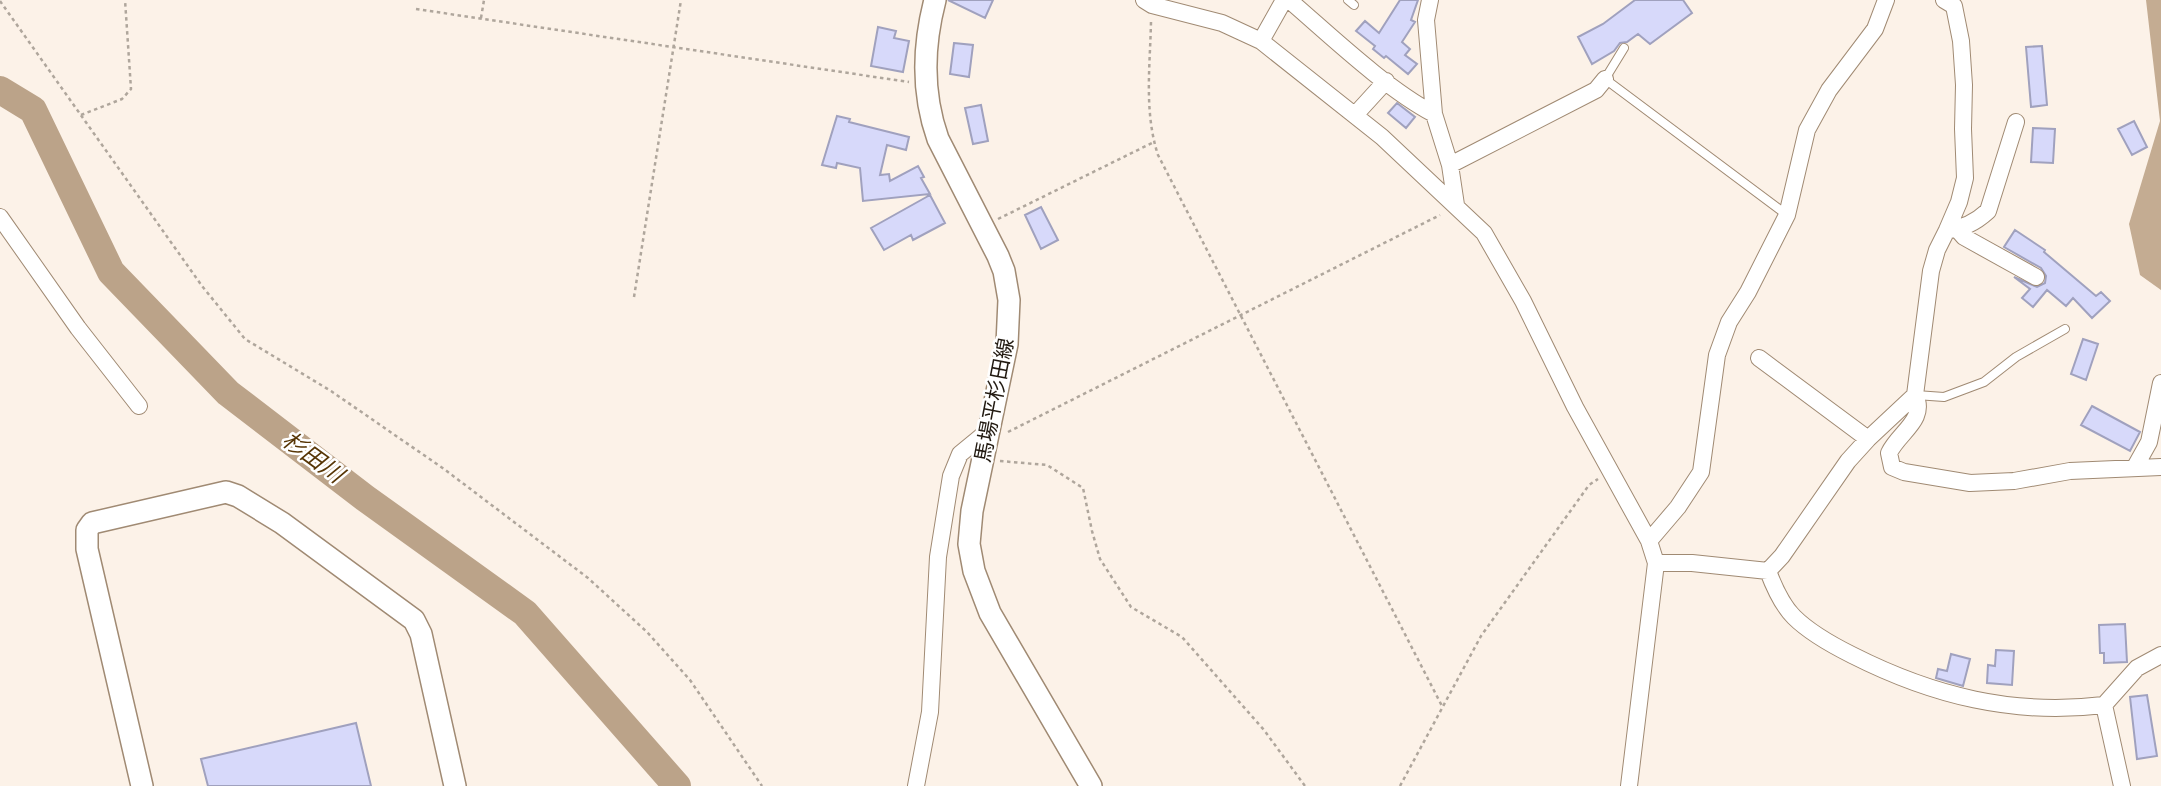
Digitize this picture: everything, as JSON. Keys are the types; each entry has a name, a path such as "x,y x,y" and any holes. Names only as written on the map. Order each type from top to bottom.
{"main road":[{"name":"馬場平杉田線","path":"935,0 928,30 926,85 930,116 938,139 1004,271 1010,313 1007,344 970,533 974,571 990,613 1091,786"},
{"path":"142,786 87,549 87,530 92,523 226,492 239,496 282,523 414,620 421,634 455,786"}],"street":[{"path":"1261,41 1286,0 1418,106 1434,114"},
{"path":"1430,0 1426,20 1434,114 1450,165 1456,205"},
{"path":"1649,541 1678,507 1701,472 1717,355 1729,322 1748,292 1787,215 1807,130 1829,90 1875,29 1886,0"},
{"path":"1148,2 1222,23 1261,41 1355,115 1456,205 1483,233 1523,301 1609,471 1649,541 1656,563 1629,786"},
{"path":"1954,2 1962,63 1965,178 1952,230 1937,250 1931,271 1915,395 1919,403 1919,413 1889,453 1890,463 1897,470 1970,482 2014,481 2070,471 2161,467"},
{"path":"1450,165 1596,90 1605,79"},
{"path":"1355,115 1386,81"},
{"path":"1952,230 1976,222 1988,211 2016,122"},
{"path":"0,217 78,328 139,406"},
{"path":"1952,230 2036,277"},
{"path":"1759,358 1868,439"},
{"path":"2135,467 2149,442 2159,406 2161,383"},
{"path":"1768,571 1782,556 1824,492 1868,439 1915,395"},
{"path":"916,786 929,712 937,557 951,476 960,454 988,431"},
{"path":"1656,563 1692,563 1768,571"},
{"path":"1768,571 1793,617 1830,643 1898,677 1971,701 2019,708 2069,709 2104,705 2137,668 2161,654"},
{"path":"2104,705 2122,786"}],"lane":[{"path":"1624,48 1605,79 1787,215"},
{"path":"1915,395 1944,397 1984,382 2016,356 2065,329"}],"path":[{"path":"81,115 122,99 131,89 125,0"},
{"path":"481,19 484,0"},
{"path":"634,297 681,0"},
{"path":"0,1 202,286 245,339 331,391 444,469 603,591 647,632 690,680 762,786"},
{"path":"1148,2 1148,97 1151,133 1158,155 1443,708"},
{"path":"416,9 926,85"},
{"path":"982,227 1154,142"},
{"path":"988,431 1002,435 1456,205"},
{"path":"989,460 1047,465 1083,488 1100,558 1131,607 1182,637 1264,730 1305,786"},
{"path":"1400,786 1456,679 1489,625 1589,485 1609,471"}],"shaded area":[{"path":"2146,0 2161,0 2161,290 2140,275 2129,224 2160,121"}],"building":[{"path":"948,0 993,0 985,18"},
{"path":"1400,0 1418,0 1411,20 1415,22 1402,42 1410,49 1405,55 1417,64 1408,74 1373,49 1375,46 1356,31 1365,21 1379,33"},
{"path":"1635,0 1683,0 1692,13 1650,44 1638,34 1627,42 1620,43 1614,51 1592,64 1578,37 1603,24"},
{"path":"878,27 896,31 894,38 909,41 903,72 871,66"},
{"path":"954,43 973,45 969,77 950,74"},
{"path":"2042,46 2047,105 2031,107 2026,47"},
{"path":"1397,103 1415,117 1406,128 1388,113"},
{"path":"981,105 988,141 973,144 965,108"},
{"path":"837,116 850,119 849,122 909,137 906,150 887,145 880,175 889,174 890,181 918,166 930,194 863,201 860,168 837,163 836,168 822,165"},
{"path":"2134,121 2147,147 2132,155 2118,129"},
{"path":"2033,128 2055,129 2053,163 2031,162"},
{"path":"930,195 945,223 913,240 911,235 884,250 871,228"},
{"path":"1041,207 1058,240 1041,249 1025,215"},
{"path":"2015,230 2045,250 2044,252 2096,296 2101,292 2110,301 2092,318 2073,298 2066,306 2047,290 2033,307 2022,298 2030,289 2014,277 2037,287 2045,283 2046,276 2041,268 2004,247"},
{"path":"2083,339 2098,344 2086,380 2071,374"},
{"path":"2092,406 2140,432 2130,451 2081,425"},
{"path":"2125,624 2127,662 2104,663 2104,653 2100,653 2099,625"},
{"path":"1996,650 2014,651 2012,685 1987,683 1988,665 1995,666"},
{"path":"1951,654 1970,659 1963,686 1936,678 1938,669 1947,671"},
{"path":"2147,695 2157,756 2137,759 2130,697"},
{"path":"356,723 371,786 208,786 201,759"}],"waterway":[{"name":"杉田川","path":"0,90 33,110 111,272 228,393 365,498 525,613 677,786"}]}
